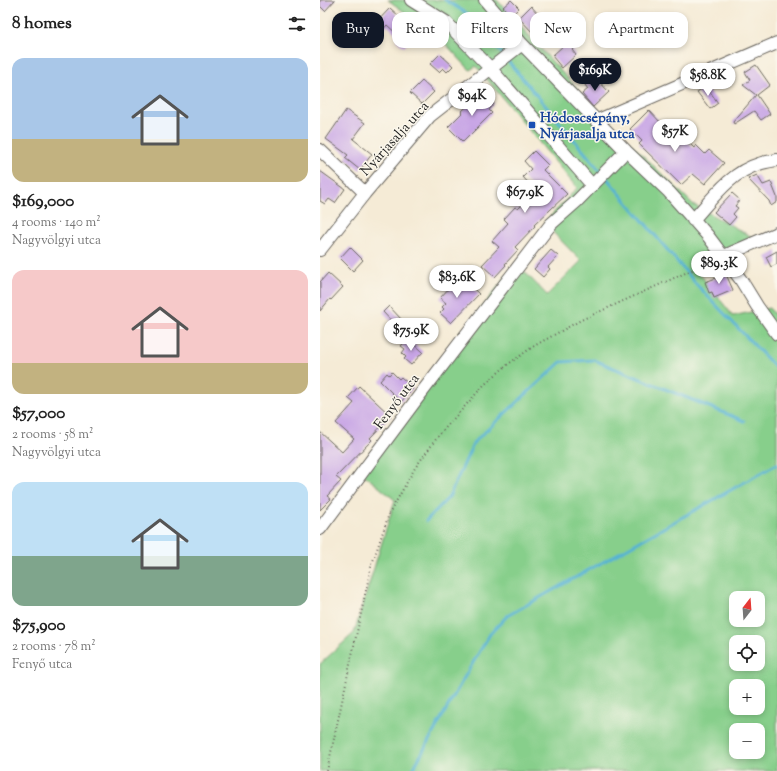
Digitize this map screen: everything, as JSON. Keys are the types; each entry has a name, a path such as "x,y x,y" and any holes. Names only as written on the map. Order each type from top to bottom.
{"street":[{"path":"411,0 446,22 500,61 600,178"},
{"path":"485,0 495,12"},
{"path":"596,120 777,43"},
{"path":"522,44 626,151 669,192 724,256 742,280 770,326 777,334"},
{"name":"Nyárjasalja utca","path":"320,250 365,193 430,116 517,48"},
{"path":"320,150 365,193"},
{"name":"Fenyő utca","path":"320,529 419,396 551,224 600,178 626,151"},
{"path":"693,220 724,185 735,176 758,164 777,160"},
{"path":"724,256 777,233"}],"path":[{"path":"328,771 370,567 389,514 416,468 439,434 484,385 507,365 534,346 581,320 724,256"}],"green space":[{"path":"388,0 497,0 508,12 457,12 457,48 522,48 522,28 530,37 530,48 540,48 597,111 694,205 754,238 696,269 733,316 769,308 777,317 777,771 320,771 320,664 354,633 395,500 358,470 516,263 547,295 581,261 544,223 577,188 476,66 470,70 449,48 449,12 405,12"}],"building":[{"path":"320,0 335,0 325,11 320,6"},
{"path":"511,0 519,8 515,12 507,12 503,7"},
{"path":"531,6 536,12 530,12 530,30 522,21 522,15"},
{"path":"390,8 394,12 392,12 392,30 387,25 384,28 384,14"},
{"path":"561,48 574,48 572,50 576,55 562,68 552,56"},
{"path":"440,54 453,66 447,72 443,68 439,72 430,64"},
{"path":"756,65 770,85 757,95 770,114 761,120 754,111 734,124 733,122 756,95 743,85 750,80 745,72"},
{"path":"594,76 609,92 593,107 582,94 588,89 585,85"},
{"path":"422,81 434,92 422,104 410,93"},
{"path":"706,86 718,103 710,109 697,92"},
{"path":"483,91 494,104 489,110 492,113 463,142 448,127"},
{"path":"346,110 365,123 353,139 372,154 360,170 345,158 348,155 326,139"},
{"path":"649,110 661,123 656,128 673,145 682,136 694,148 696,145 705,154 709,150 724,163 705,184 693,174 681,185 639,144 642,141 630,129"},
{"path":"534,151 548,165 543,170 567,194 534,225 535,226 515,247 518,250 495,277 482,265 499,247 492,241 508,223 504,219 515,207 518,209 532,195 528,191 532,187 523,177 531,169 524,161"},
{"path":"320,171 345,189 335,203 329,199 325,204 320,201"},
{"path":"757,175 763,185 771,182 777,197 777,202 771,206 769,201 748,179"},
{"path":"732,193 740,200 735,206 738,208 733,214 736,217 729,225 714,212"},
{"path":"350,247 363,260 353,271 340,258"},
{"path":"551,250 558,256 548,267 550,269 543,277 534,269"},
{"path":"777,251 777,264 771,267 766,257"},
{"path":"725,272 733,290 714,298 712,292 709,293 705,282 719,277 718,274"},
{"path":"328,273 343,287 320,311 320,282"},
{"path":"460,276 479,294 451,323 440,313 444,309 442,307 446,303 440,298"},
{"path":"389,306 401,319 395,325 383,312"},
{"path":"408,338 423,352 411,365 404,359 406,357 402,353 405,349 401,346"},
{"path":"392,372 399,379 401,377 413,388 401,402 380,381 387,373 389,375"},
{"path":"359,386 391,416 370,438 372,440 336,477 341,481 327,496 331,499 320,510 320,432 342,452 354,439 336,423 354,403 348,398"}],"waterway":[{"path":"445,0 468,14 504,56"},
{"path":"507,60 601,172"},
{"path":"605,176 697,285 777,369"},
{"path":"426,521 449,497 474,442 561,362 594,360 744,421"},
{"path":"412,771 490,634 507,616 777,464"}],"place":[{"name":"Hódoscsépány, Nyárjasalja utca","path":"532,125"}]}
